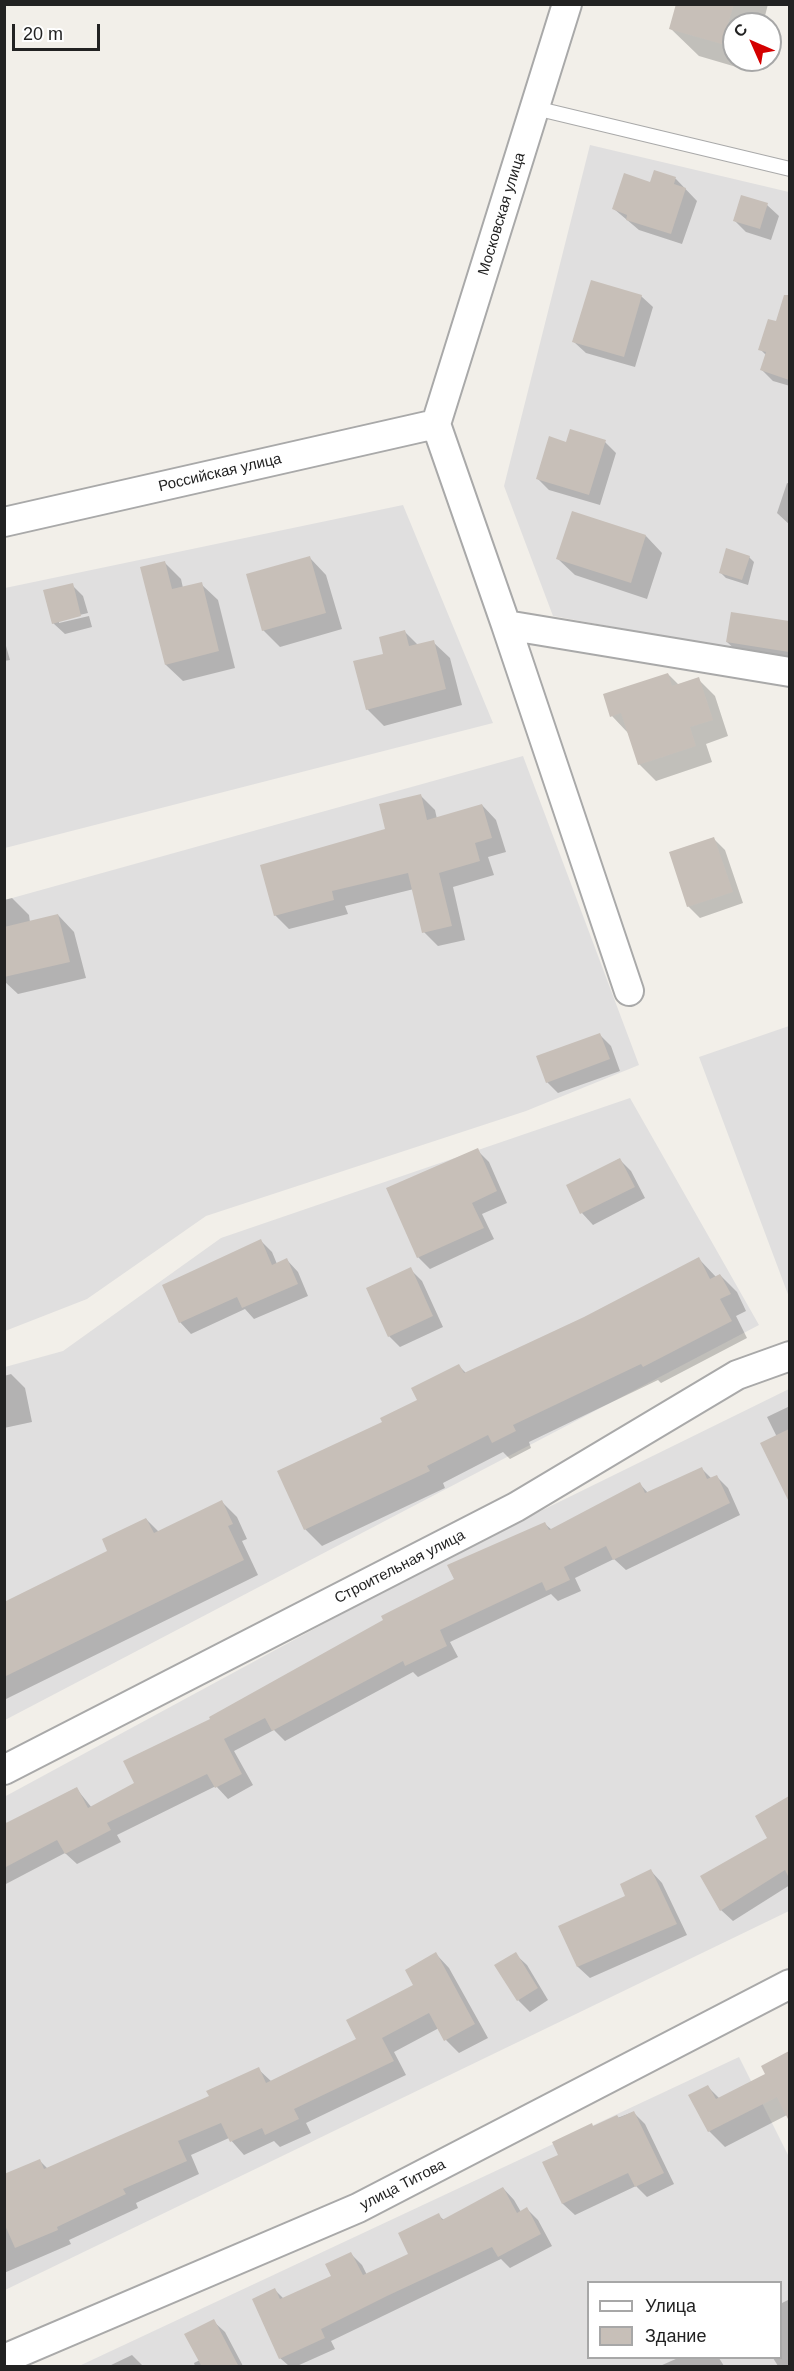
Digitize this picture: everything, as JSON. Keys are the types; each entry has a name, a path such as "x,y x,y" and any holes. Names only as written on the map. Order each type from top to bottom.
{"street":[{"name":"Московская улица","path":"436,424 567,4"},
{"name":"Российская улица","path":"4,522 436,424"},
{"path":"436,424 629,991"},
{"path":"506,625 789,672"},
{"name":"Строительная улица","path":"4,1770 516,1507 737,1375 789,1356"},
{"name":"улица Титова","path":"4,2359 358,2208 789,1984"}],"lane":[{"path":"535,108 789,169"}],"shaded area":[{"path":"590,145 789,192 789,659 553,616 504,486"},
{"path":"403,505 493,723 5,848 5,588"},
{"path":"523,756 639,1065 526,1111 206,1216 87,1299 5,1331 5,900"},
{"path":"790,1026 789,1297 699,1057"},
{"path":"630,1098 759,1325 5,1720 5,1367 63,1351 221,1238"},
{"path":"789,1389 789,1911 5,2290 4,1797 447,1557"},
{"path":"739,2057 789,2157 789,2366 79,2366"}],"building":[{"path":"676,4 734,4 732,12 722,12 722,44 669,29"},
{"path":"654,170 676,177 674,184 686,188 671,234 626,220 627,215 612,209 624,173 650,182"},
{"path":"741,195 768,203 760,229 733,221"},
{"path":"591,280 642,295 624,357 572,342"},
{"path":"784,295 789,295 789,380 760,370 766,352 758,350 768,319 776,321"},
{"path":"570,429 606,440 589,495 536,479 549,436 566,442"},
{"path":"572,511 646,535 631,583 556,559"},
{"path":"726,548 750,556 742,580 719,573"},
{"path":"310,556 326,613 262,631 246,574"},
{"path":"165,561 172,589 202,582 219,651 165,665 140,567"},
{"path":"73,583 81,616 52,624 43,590"},
{"path":"731,612 789,621 789,652 726,642"},
{"path":"405,630 409,646 434,640 446,689 366,710 353,661 383,654 379,637"},
{"path":"668,673 672,686 699,677 713,720 690,727 696,746 638,765 621,713 610,717 603,694"},
{"path":"421,794 427,820 482,804 492,838 475,843 480,861 439,873 452,926 422,933 408,873 332,891 334,900 274,916 260,865 385,829 379,804"},
{"path":"714,837 733,892 687,907 669,852"},
{"path":"58,914 70,962 4,977 4,927"},
{"path":"600,1033 610,1059 546,1083 536,1056"},
{"path":"478,1148 497,1191 472,1203 484,1228 417,1258 386,1188"},
{"path":"620,1158 635,1187 580,1214 566,1185"},
{"path":"261,1239 272,1265 287,1258 298,1284 242,1308 237,1297 179,1323 162,1285"},
{"path":"699,1257 710,1279 720,1274 731,1294 720,1299 732,1321 643,1367 641,1364 513,1425 516,1431 492,1443 488,1435 427,1466 430,1471 304,1530 277,1471 382,1422 380,1418 417,1400 411,1388 459,1364 464,1373 584,1317"},
{"path":"411,1267 433,1316 388,1337 366,1288"},
{"path":"789,1429 789,1502 760,1443"},
{"path":"702,1467 707,1479 717,1475 730,1503 613,1560 606,1546 564,1567 570,1580 546,1591 542,1582 440,1630 447,1646 405,1666 403,1661 272,1731 265,1718 224,1739 242,1774 215,1788 207,1774 107,1823 111,1830 65,1854 57,1840 4,1868 4,1824 77,1787 88,1808 134,1783 123,1761 210,1719 209,1717 383,1620 381,1616 454,1579 447,1565 545,1522 549,1530 640,1482 645,1493"},
{"path":"222,1500 233,1524 228,1526 244,1560 4,1677 4,1602 107,1551 102,1539 146,1518 154,1533"},
{"path":"789,1796 789,1878 785,1870 720,1911 700,1876 767,1838 755,1816"},
{"path":"651,1869 677,1924 577,1967 558,1926 625,1896 620,1884"},
{"path":"436,1952 475,2024 444,2041 429,2013 382,2038 394,2061 294,2109 299,2119 265,2135 262,2128 230,2142 221,2123 178,2141 187,2161 123,2189 126,2194 57,2227 58,2230 15,2248 4,2223 4,2174 40,2159 44,2169 209,2096 206,2091 259,2067 266,2083 356,2039 346,2020 413,1985 405,1970"},
{"path":"516,1952 538,1988 517,2001 494,1965"},
{"path":"789,2051 789,2121 777,2097 708,2132 688,2095 708,2085 716,2099 765,2074 761,2066"},
{"path":"634,2111 664,2173 635,2187 628,2173 562,2204 542,2162 558,2155 552,2142 592,2123 593,2126 617,2115 619,2118"},
{"path":"503,2187 517,2213 527,2207 541,2234 498,2257 492,2247 387,2296 321,2329 325,2338 279,2359 252,2299 275,2288 280,2299 331,2276 325,2264 351,2252 363,2275 408,2254 398,2233 439,2213 442,2220"},
{"path":"214,2319 239,2367 202,2367 184,2334"}]}
